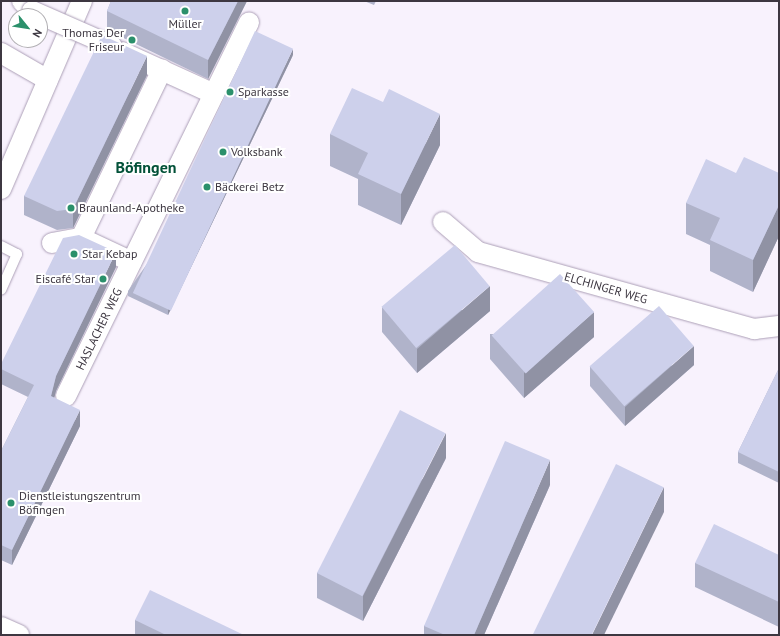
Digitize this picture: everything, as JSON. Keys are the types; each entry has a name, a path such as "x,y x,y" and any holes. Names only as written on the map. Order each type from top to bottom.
{"street":[{"path":"1,190 82,1"},
{"path":"27,6 214,94"},
{"name":"HASLACHER WEG","path":"66,396 249,22"},
{"path":"1,53 48,80"},
{"path":"81,238 162,70"},
{"name":"ELCHINGER WEG","path":"443,222 478,252 754,329 779,326"},
{"path":"52,243 81,238 132,262"},
{"path":"1,627 19,635"}],"lane":[{"path":"1,246 17,254 1,290"}],"building":[{"path":"111,1 238,1 208,60 107,11"},
{"path":"255,31 293,49 171,311 133,293"},
{"path":"102,35 147,56 73,209 57,211 24,196"},
{"path":"352,88 383,102 389,89 440,114 401,194 358,174 368,153 330,134"},
{"path":"744,157 779,173 779,205 753,260 710,240 720,218 686,203 706,159 736,173"},
{"path":"79,235 116,252 56,376 51,396 80,410 12,550 1,545 1,451 34,385 1,369 1,364 63,238"},
{"path":"455,245 490,286 416,348 381,307"},
{"path":"560,274 594,312 526,373 492,336"},
{"path":"659,306 694,346 624,406 590,366"},
{"path":"779,368 779,472 738,452"},
{"path":"400,410 445,433 362,596 317,573"},
{"path":"505,441 550,460 474,635 445,635 424,626"},
{"path":"616,464 664,487 592,635 533,635"},
{"path":"714,524 779,555 779,602 695,563"},
{"path":"150,590 244,635 166,635 135,620"}],"place":[{"name":"Müller","path":"185,11"},
{"name":"Thomas Der Friseur","path":"132,40"},
{"name":"Sparkasse","path":"230,92"},
{"name":"Volksbank","path":"223,152"},
{"name":"Bäckerei Betz","path":"207,187"},
{"name":"Braunland-Apotheke","path":"71,208"},
{"name":"Star Kebap","path":"74,254"},
{"name":"Eiscafé Star","path":"103,279"},
{"name":"Dienstleistungszentrum Böfingen","path":"11,503"}],"district":[{"name":"Böfingen","path":"146,167"}]}
